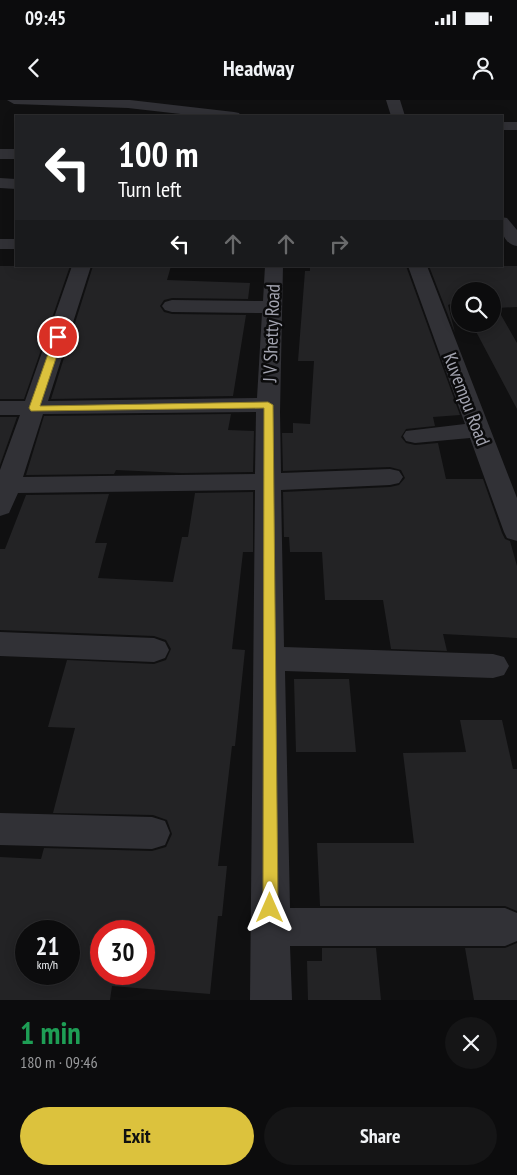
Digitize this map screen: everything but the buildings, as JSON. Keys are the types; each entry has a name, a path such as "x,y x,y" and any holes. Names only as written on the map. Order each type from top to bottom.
{"street":[{"path":"14,100 219,115"},
{"path":"393,100 398,115"},
{"path":"0,107 129,109"},
{"path":"503,126 517,126"},
{"path":"0,154 15,154"},
{"path":"0,183 15,184"},
{"path":"503,224 517,241"},
{"path":"0,244 15,244"},
{"path":"82,267 34,408 2,492 390,477"},
{"name":"J V Shetty Road","path":"271,1000 268,405 274,267"},
{"name":"Kuvempu Road","path":"417,267 517,532"},
{"path":"172,306 272,307"},
{"path":"0,408 268,405"},
{"path":"415,436 478,430"},
{"path":"0,644 154,650"},
{"path":"269,658 493,666"},
{"path":"0,829 152,833"},
{"path":"270,927 505,927"}],"route":[{"path":"58,337 34,408 268,405 270,908"}]}
